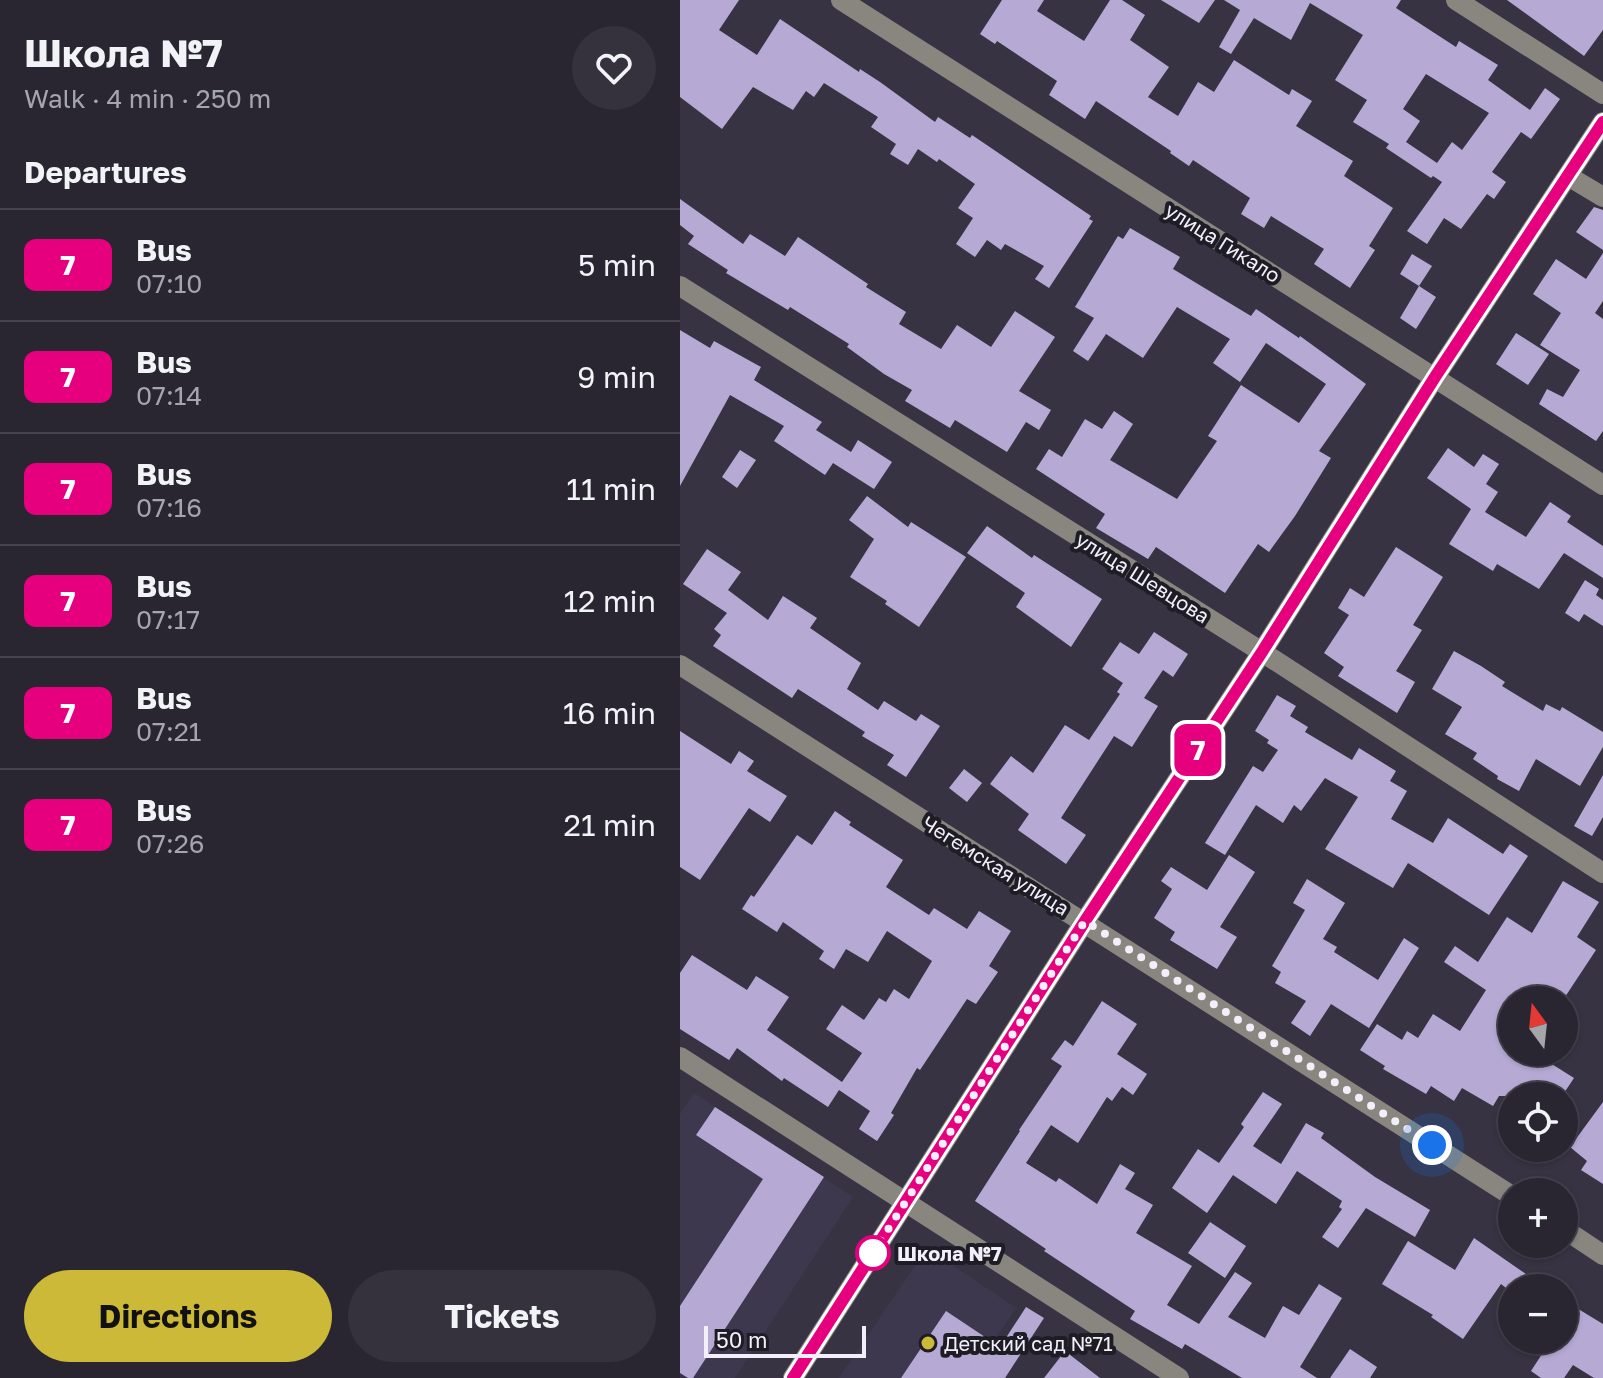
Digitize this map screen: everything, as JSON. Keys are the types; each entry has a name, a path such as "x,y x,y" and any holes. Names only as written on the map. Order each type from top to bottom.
{"street":[{"name":"улица Гикало","path":"841,0 1603,485"},
{"path":"1456,0 1603,94"},
{"path":"793,1378 1085,921 1262,652 1435,377 1603,122"},
{"path":"1568,176 1603,197"},
{"name":"улица Шевцова","path":"680,286 1262,652 1603,873"},
{"name":"Чегемская улица","path":"680,665 1498,1187"},
{"path":"680,1057 1179,1378"},
{"path":"1578,1238 1603,1255"}],"shaded area":[{"path":"694,1093 853,1197 735,1378 688,1378 680,1373 680,1114"},
{"name":"Детский сад №71","path":"927,1248 1016,1308 969,1378 839,1378"}],"building":[{"path":"680,0 739,0 719,30 757,55 780,19 859,72 860,69 880,82 935,122 938,117 970,138 972,135 1091,216 1089,219 1093,221 1049,288 1035,279 1044,266 1005,244 1001,250 987,240 975,257 956,244 973,218 958,208 975,184 939,159 937,162 918,149 908,165 890,154 896,144 871,127 878,117 824,83 814,97 806,91 793,110 753,87 722,129 680,97"},
{"path":"1002,0 1044,0 1037,11 1084,41 1110,0 1122,0 1145,15 1130,40 1169,67 1148,97 1178,116 1198,82 1214,92 1234,60 1289,95 1292,89 1312,101 1296,126 1353,161 1344,176 1393,208 1369,246 1375,250 1350,288 1314,264 1324,249 1271,216 1264,228 1241,214 1250,198 1193,160 1189,166 1096,101 1085,119 1049,95 1057,81 997,41 995,44 980,34"},
{"path":"1161,0 1215,0 1199,23"},
{"path":"1224,0 1401,0 1396,8 1456,47 1459,41 1498,65 1488,80 1530,110 1545,88 1560,99 1531,139 1521,132 1492,172 1506,182 1494,199 1487,194 1461,229 1444,218 1427,244 1407,231 1442,182 1386,148 1389,144 1353,122 1367,100 1335,80 1363,35 1310,3 1291,40 1254,18 1231,54 1219,47 1240,10","holes":["1426,74 1489,113 1462,150 1452,142 1437,163 1406,142 1420,121 1403,109"]},
{"path":"1507,0 1603,0 1603,30 1584,56"},
{"path":"680,199 743,244 750,234 785,256 798,237 906,312 899,324 941,349 957,325 991,347 1015,311 1055,337 1019,391 1051,410 1039,430 1026,422 1007,452 955,420 950,428 905,401 912,390 847,347 849,344 790,307 788,310 726,273 728,270 688,244 694,236 680,225"},
{"path":"1594,207 1603,210 1603,250 1576,232"},
{"path":"1130,228 1180,257 1173,269 1251,316 1256,309 1300,336 1366,384 1319,451 1331,458 1295,516 1269,552 1258,544 1225,593 1156,547 1148,559 1096,528 1105,514 1036,469 1049,449 1062,457 1085,419 1102,429 1114,411 1133,424 1110,460 1177,499 1217,441 1208,436 1241,385 1299,423 1326,384 1266,343 1240,382 1213,363 1230,339 1177,307 1143,358 1106,334 1088,361 1073,351 1094,318 1075,307 1118,236 1123,239"},
{"path":"1603,253 1603,301 1595,313 1603,319 1603,431 1596,441 1539,404 1547,389 1563,397 1580,370 1540,345 1561,313 1533,294 1556,259 1586,279"},
{"path":"1412,254 1432,266 1419,286 1400,274"},
{"path":"1419,286 1436,297 1416,329 1400,318"},
{"path":"680,330 710,348 714,341 761,367 754,380 822,422 816,430 851,452 858,440 892,462 874,489 833,463 825,475 774,441 784,426 730,395 680,486"},
{"path":"1516,333 1549,354 1528,385 1496,364"},
{"path":"1448,448 1474,467 1483,454 1499,464 1486,484 1498,492 1485,512 1526,537 1550,502 1571,516 1567,522 1603,546 1603,578 1564,553 1539,589 1497,564 1493,571 1449,544 1471,509 1427,478"},
{"path":"740,450 756,460 737,488 722,477"},
{"path":"867,496 908,527 911,522 966,557 919,627 850,577 874,539 849,520"},
{"path":"987,526 1032,558 1034,555 1102,599 1071,647 1016,607 1025,593 967,553"},
{"path":"1396,547 1443,577 1413,625 1422,630 1396,671 1415,682 1397,713 1338,676 1344,667 1324,653 1349,615 1338,608 1350,588 1364,597"},
{"path":"707,549 741,572 728,590 768,620 783,596 817,618 810,628 861,663 847,689 878,710 884,701 916,721 921,714 940,726 906,777 887,765 894,755 862,736 865,732 798,689 792,698 713,646 721,635 714,629 727,613 683,584"},
{"path":"1585,580 1599,589 1596,595 1603,600 1603,626 1584,614 1579,622 1565,613"},
{"path":"1154,632 1188,654 1173,677 1163,670 1144,698 1158,706 1132,747 1114,736 1061,818 1086,835 1066,864 1018,830 1029,814 990,784 1011,756 1033,773 1065,725 1089,740 1120,694 1117,692 1123,683 1102,669 1120,642 1139,654"},
{"path":"1454,651 1505,682 1502,686 1543,711 1546,704 1560,711 1562,707 1603,732 1603,747 1580,786 1536,759 1519,791 1497,779 1498,776 1473,759 1477,753 1445,734 1462,707 1432,689"},
{"path":"1277,695 1296,706 1290,716 1308,727 1305,732 1352,760 1359,748 1396,771 1390,781 1407,791 1391,819 1433,843 1448,818 1503,854 1510,844 1528,856 1489,915 1408,863 1393,888 1325,849 1358,797 1325,778 1301,811 1294,805 1283,823 1256,805 1225,855 1205,843 1253,766 1263,772 1278,750 1255,731"},
{"path":"680,731 731,764 739,751 754,761 747,771 787,796 770,822 749,808 700,880 680,867"},
{"path":"964,769 982,783 967,802 949,788"},
{"path":"1603,775 1603,817 1592,836 1574,826"},
{"path":"835,811 851,822 849,825 903,860 886,887 929,915 934,908 967,929 979,911 1011,931 989,966 998,972 976,1004 967,999 920,1070 917,1068 891,1113 894,1115 877,1141 859,1129 870,1111 839,1090 828,1107 784,1078 782,1081 737,1048 729,1060 680,1029 680,973 692,955 747,990 756,976 789,997 767,1030 842,1082 862,1053 826,1029 842,1005 864,1020 879,998 886,1002 894,989 909,999 932,961 887,931 868,962 846,949 834,969 819,959 824,951 783,922 777,932 742,909 751,895 754,897 797,835 812,845"},
{"path":"1229,855 1255,872 1220,927 1237,937 1217,969 1170,940 1175,932 1154,918 1172,889 1161,881 1171,867 1207,890"},
{"path":"1307,879 1345,903 1323,939 1337,947 1334,952 1378,980 1404,938 1419,948 1369,1028 1331,1004 1310,1036 1291,1023 1306,1001 1275,983 1281,972 1272,966 1305,910 1293,903"},
{"path":"1563,881 1599,902 1577,937 1596,950 1572,986 1498,986 1498,1066 1555,1066 1574,1078 1571,1082 1498,1082 1498,1098 1493,1106 1462,1088 1454,1101 1431,1086 1426,1094 1383,1069 1385,1066 1360,1050 1377,1024 1402,1040 1407,1031 1418,1038 1433,1014 1460,1031 1486,990 1444,962 1455,946 1478,962 1507,917 1532,933"},
{"path":"1102,1001 1137,1024 1117,1054 1147,1074 1133,1095 1122,1087 1112,1101 1107,1097 1078,1143 1051,1125 1026,1163 1056,1182 1059,1178 1097,1204 1120,1164 1135,1173 1125,1189 1153,1205 1136,1233 1192,1266 1167,1305 1199,1324 1235,1272 1252,1283 1228,1317 1265,1338 1283,1306 1299,1315 1319,1284 1342,1298 1300,1367 1317,1378 1242,1378 1185,1344 1182,1349 1130,1319 1135,1311 975,1201 1062,1066 1051,1059 1065,1040 1073,1046"},
{"path":"1263,1092 1282,1104 1253,1146 1281,1164 1306,1123 1324,1133 1321,1138 1375,1177 1430,1210 1415,1237 1366,1208 1338,1248 1322,1237 1342,1209 1339,1207 1342,1201 1297,1171 1276,1204 1233,1175 1207,1213 1172,1188 1198,1149 1219,1163"},
{"path":"1603,1102 1603,1184 1581,1170 1587,1161 1578,1154 1578,1136"},
{"path":"715,1107 824,1177 693,1378 688,1378 680,1373 680,1306 763,1179 696,1135"},
{"path":"1210,1222 1246,1246 1225,1278 1188,1253"},
{"path":"1474,1238 1498,1255 1498,1258 1526,1274 1498,1274 1498,1288 1463,1339 1431,1317 1433,1315 1382,1284 1408,1241 1455,1270"},
{"path":"1026,1307 1044,1318 1005,1378 901,1378 946,1311 1000,1347"},
{"path":"1578,1309 1603,1324 1603,1378 1594,1378 1573,1365 1564,1378 1541,1378 1531,1371 1542,1354 1578,1354"},
{"path":"1350,1349 1377,1367 1370,1378 1330,1378"},
{"path":"1065,1351 1100,1378 1044,1378"}],"bus line":[{"name":"7","path":"793,1378 1085,921 1262,652 1435,377 1603,122"}],"place":[{"name":"Школа №7","path":"873,1253"},
{"name":"Детский сад №71","path":"928,1343"}],"route":[{"path":"873,1253 1085,921 1432,1145"}]}
